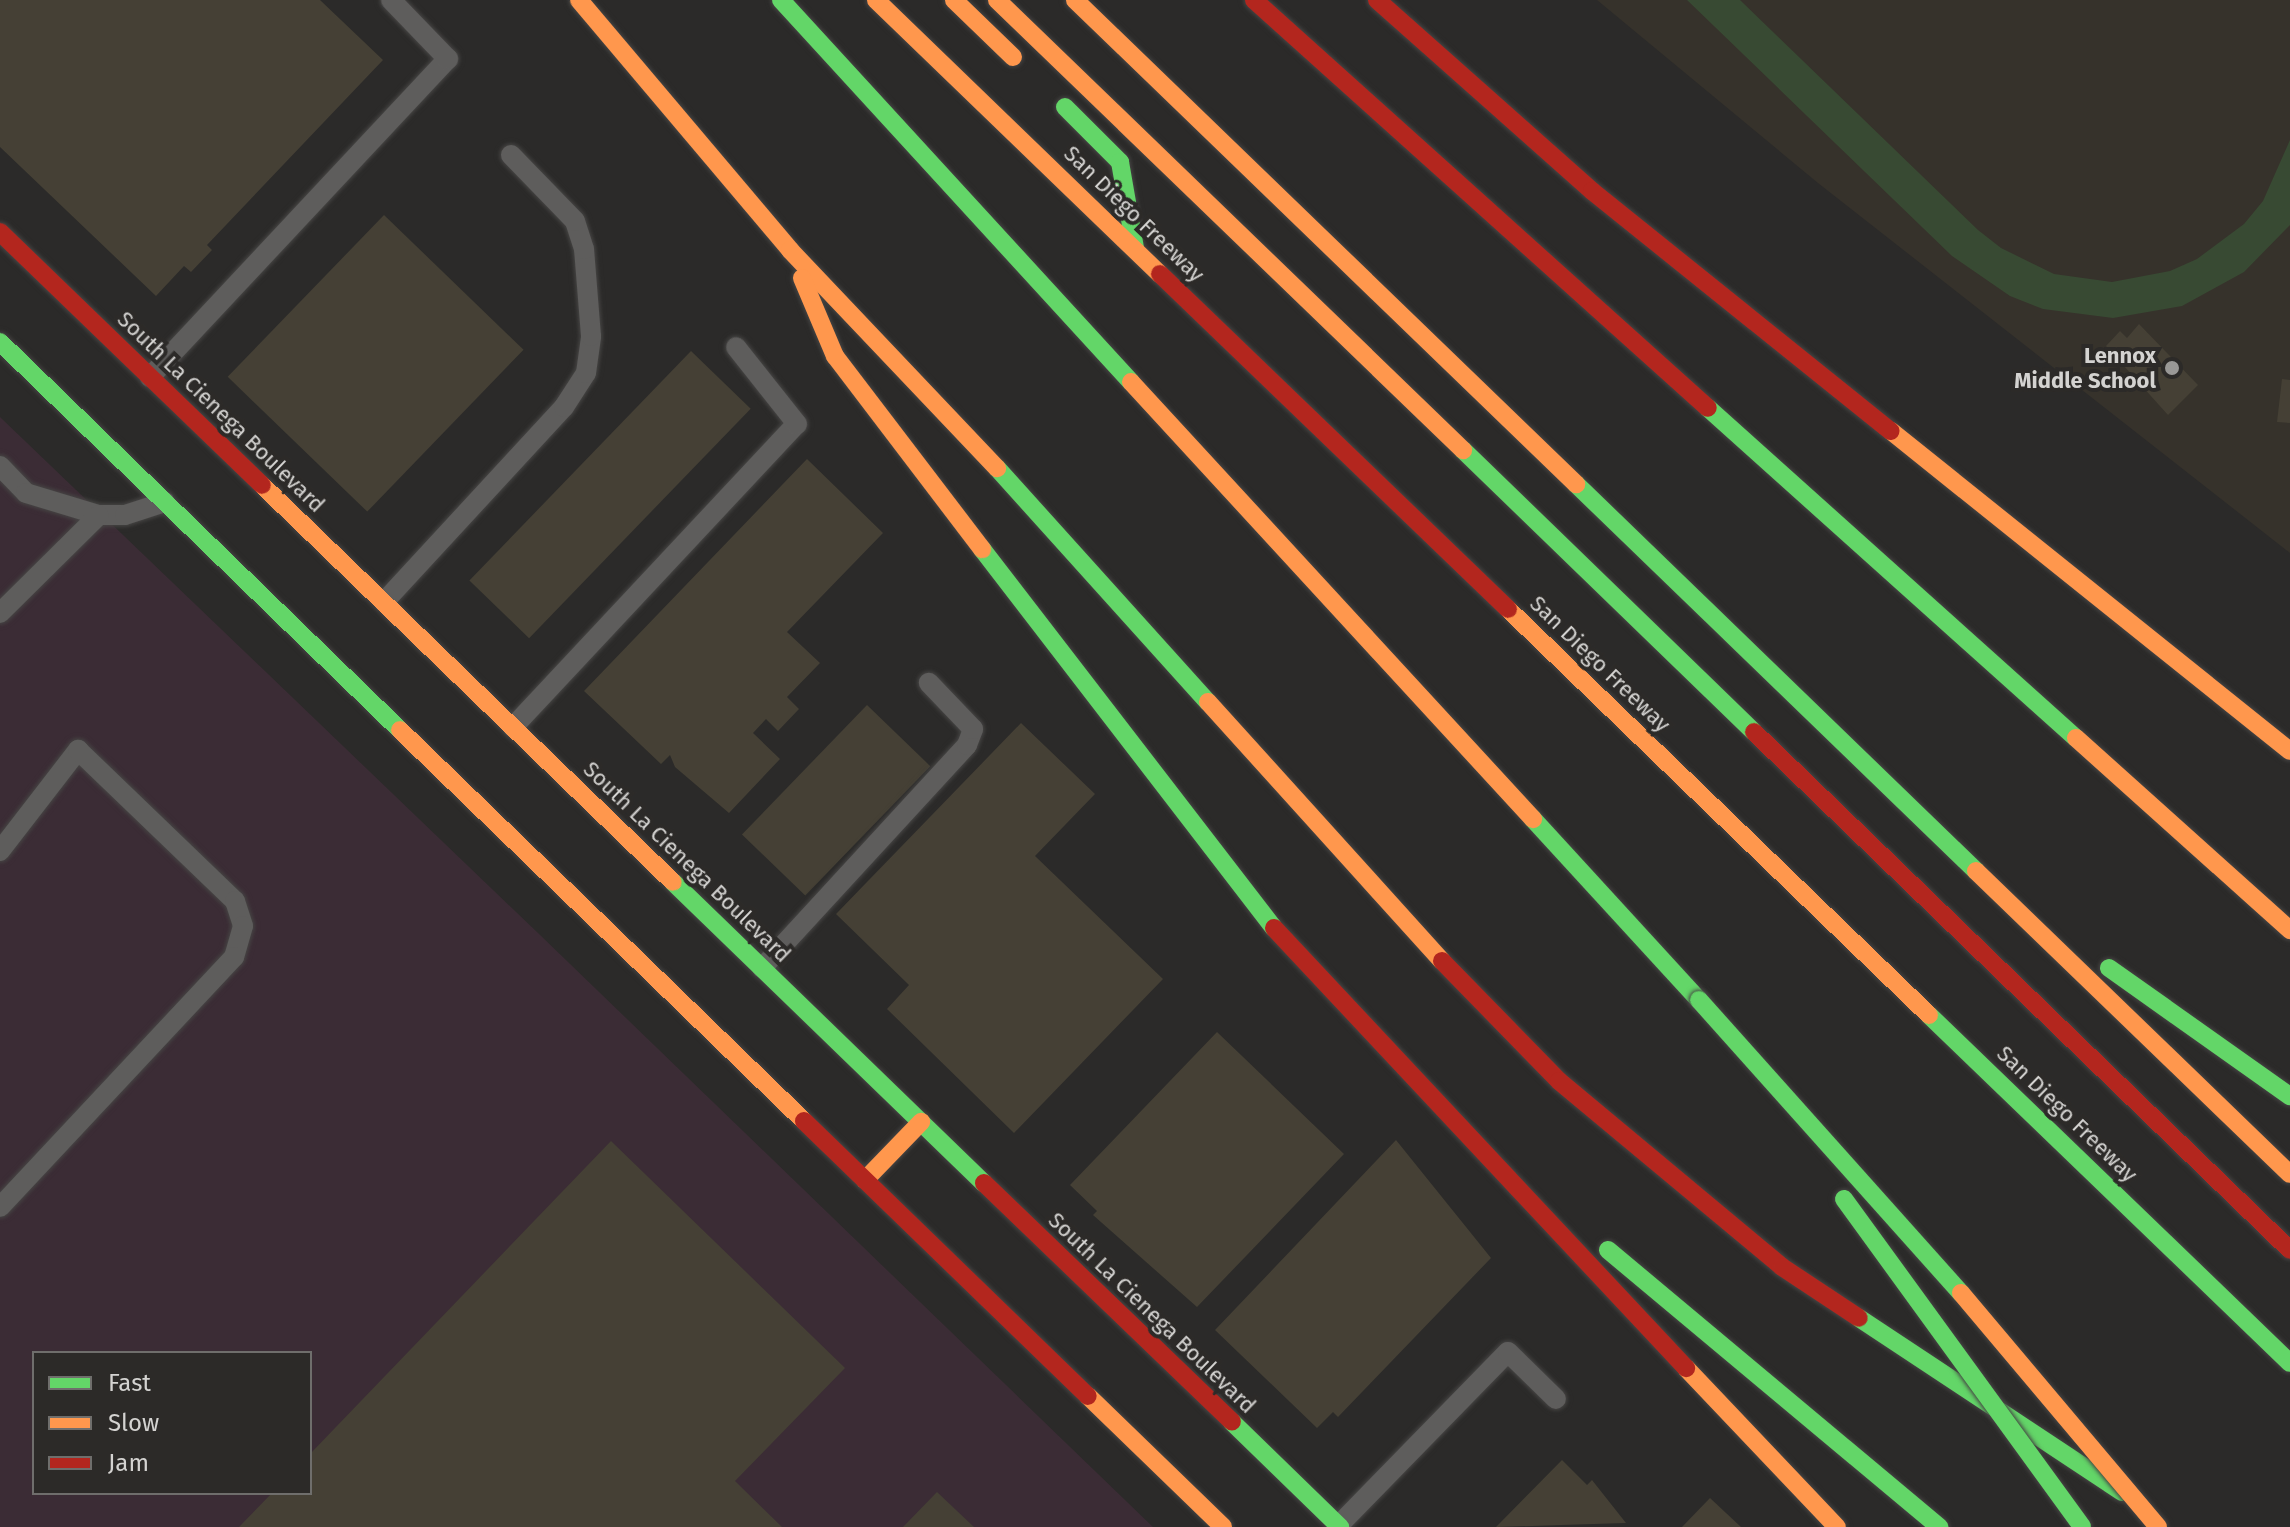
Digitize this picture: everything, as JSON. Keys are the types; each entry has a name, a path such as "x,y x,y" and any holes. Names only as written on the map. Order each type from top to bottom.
{"main road":[{"path":"579,0 790,250 1037,511 1445,965 1559,1081 1782,1267 2175,1527"},
{"path":"781,0 1699,1000 1957,1288 2158,1527"},
{"name":"San Diego Freeway","path":"876,0 2290,1363"},
{"path":"954,0 1028,71"},
{"path":"997,0 2290,1250"},
{"path":"1075,0 2290,1174"},
{"path":"1254,0 2290,930"},
{"path":"1377,0 1592,191 2290,751"},
{"path":"1049,91 1120,162 1135,248"},
{"name":"South La Cienega Boulevard","path":"0,232 1339,1526"},
{"path":"790,250 835,356 1222,865 1341,1005 1837,1527"},
{"path":"0,342 1223,1527"},
{"path":"1997,889 2290,1096"},
{"path":"1699,1000 2082,1527"},
{"path":"1453,1120 1939,1527"},
{"path":"865,1180 921,1122"}],"lane":[{"path":"150,377 448,59 391,0"},
{"path":"384,602 564,407 586,373 591,336 584,249 575,221 511,155"},
{"path":"513,727 797,424 736,347"},
{"path":"0,466 26,493 99,515 125,515 165,502"},
{"path":"0,613 99,515"},
{"path":"762,968 967,745 973,729 929,683"},
{"path":"0,851 78,750 235,901 243,926 234,957 0,1207"},
{"path":"1339,1526 1508,1352 1556,1399"}],"shaded area":[{"name":"Lennox Middle School","path":"1597,0 2290,0 2290,553 1818,183"},
{"path":"0,417 538,933 1153,1527 0,1527"}],"green space":[{"path":"1687,0 1740,0 1978,230 2001,248 2054,274 2112,282 2170,271 2197,259 2244,224 2263,201 2290,140 2290,225 2244,272 2182,306 2113,318 2043,309 2010,296 1952,256"}],"building":[{"path":"0,0 320,0 383,60 207,245 212,250 191,272 184,266 156,296 0,147"},
{"path":"384,215 524,350 367,512 228,377"},
{"path":"2139,324 2198,385 2168,415 2106,346 2120,331 2127,338"},
{"path":"691,351 751,409 529,638 469,580"},
{"path":"2282,379 2290,380 2290,423 2277,422"},
{"path":"807,459 883,533 787,632 820,663 787,697 799,709 778,731 766,719 753,733 780,759 729,813 675,767 670,755 661,764 584,691"},
{"path":"867,705 930,766 805,896 742,834"},
{"path":"1021,723 1095,794 1035,856 1163,979 1014,1133 887,1009 909,985 836,914"},
{"path":"1217,1032 1344,1154 1197,1307 1093,1215 1097,1211 1070,1185"},
{"path":"1396,1140 1491,1258 1338,1417 1333,1412 1317,1428 1215,1330"},
{"path":"611,1141 845,1368 735,1481 782,1527 239,1527 270,1495 312,1495 312,1452"},
{"path":"1562,1460 1587,1485 1592,1480 1626,1523 1496,1527"},
{"path":"937,1492 974,1527 903,1527"},
{"path":"1710,1498 1741,1527 1682,1527"}],"traffic: fast":[{"path":"781,0 1131,382"},
{"path":"1065,107 1120,162 1135,248"},
{"path":"0,342 400,730"},
{"path":"1708,408 2076,738"},
{"path":"1463,450 1754,732"},
{"path":"997,468 1208,702"},
{"path":"1576,484 1976,871"},
{"path":"982,549 1274,928"},
{"path":"1533,819 1699,1000"},
{"path":"673,882 984,1183"},
{"path":"2109,968 2290,1096"},
{"path":"1699,1000 1961,1293"},
{"path":"1929,1015 2290,1363"},
{"path":"1844,1199 2082,1527"},
{"path":"1608,1250 1939,1527"},
{"path":"1859,1318 2122,1492"},
{"path":"1232,1422 1340,1527"}],"traffic: slow":[{"path":"579,0 790,250 997,468"},
{"path":"876,0 1160,274"},
{"path":"954,0 1013,57"},
{"path":"997,0 1463,450"},
{"path":"1075,0 1576,484"},
{"path":"802,278 835,356 982,549"},
{"path":"1131,382 1533,819"},
{"path":"1891,431 2290,751"},
{"path":"262,485 673,882"},
{"path":"1508,609 1929,1015"},
{"path":"1208,702 1442,961"},
{"path":"400,730 804,1121"},
{"path":"2076,738 2290,930"},
{"path":"1976,871 2290,1174"},
{"path":"865,1180 921,1122"},
{"path":"1961,1293 2158,1527"},
{"path":"1686,1368 1837,1527"},
{"path":"1088,1396 1223,1527"}],"traffic: jam":[{"path":"1254,0 1708,408"},
{"path":"1377,0 1592,191 1891,431"},
{"path":"0,232 262,485"},
{"path":"1160,274 1508,609"},
{"path":"1754,732 2290,1250"},
{"path":"1274,928 1686,1368"},
{"path":"1442,961 1559,1081 1782,1267 1859,1318"},
{"path":"804,1121 1088,1396"},
{"path":"984,1183 1232,1422"}],"place":[{"name":"Lennox Middle School","path":"2172,368"}]}
